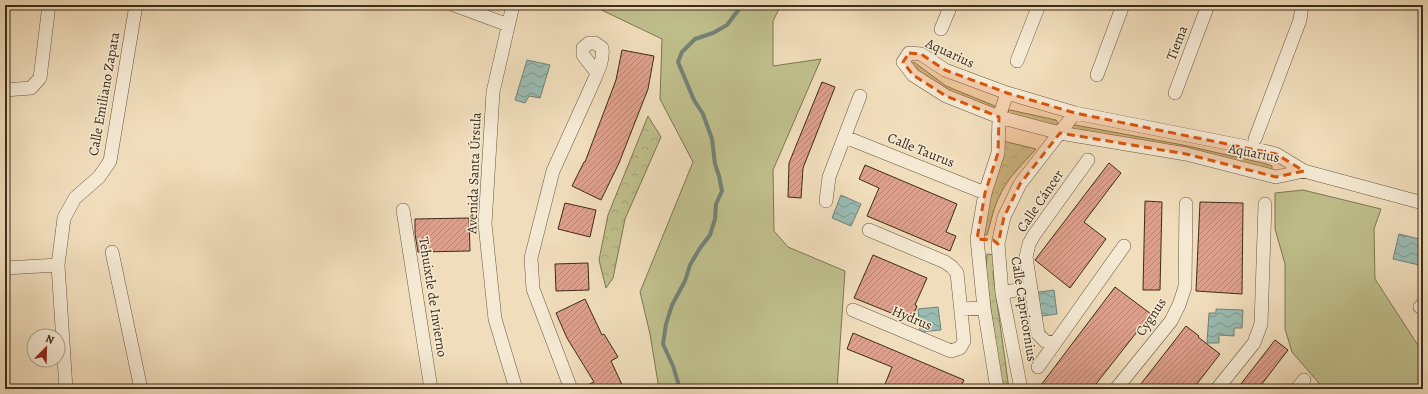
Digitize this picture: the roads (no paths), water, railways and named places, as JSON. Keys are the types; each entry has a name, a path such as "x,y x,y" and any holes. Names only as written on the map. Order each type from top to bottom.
{"street":[{"path":"5,90 31,88 40,78 49,5"},
{"name":"Calle Emiliano Zapata","path":"66,389 58,265 64,218 75,198 100,177 110,161 136,5"},
{"path":"454,5 508,25"},
{"name":"Avenida Santa Úrsula","path":"513,5 493,92 485,224 495,319 516,389"},
{"path":"941,30 951,5"},
{"path":"1017,61 1039,5"},
{"path":"1097,75 1123,5"},
{"name":"Tiema","path":"1175,93 1208,5"},
{"path":"1255,139 1300,20 1302,5"},
{"name":"Aquarius","path":"1304,171 1276,177 1186,154 1060,133 999,117 946,96 913,75 903,62 909,53 921,54 945,70 1007,93 1075,113 1276,154 1304,171 1423,203"},
{"path":"571,389 533,289 530,258 553,170 597,73"},
{"path":"997,389 984,308 977,239 985,194 998,152 999,117 1007,93"},
{"path":"826,201 828,177 860,96"},
{"name":"Calle Capricornius","path":"1021,389 1002,293 998,244 1004,217 1020,184 1075,113"},
{"name":"Calle Taurus","path":"845,137 985,194"},
{"name":"Calle Cáncer","path":"1055,343 1045,341 1038,334 1026,257 1029,244 1034,235 1088,160"},
{"name":"Cygnus","path":"1116,389 1171,321 1179,305 1185,287 1186,204"},
{"path":"1217,389 1254,343 1261,324 1265,204"},
{"name":"Tehuixtle de Invierno","path":"403,210 431,389"},
{"path":"869,230 945,262 957,273 961,309 984,308"},
{"path":"977,239 993,240 998,244"},
{"path":"1038,367 1124,246"},
{"path":"112,252 141,389"},
{"path":"5,268 58,265"},
{"path":"1002,293 1031,287"},
{"name":"Hydrus","path":"853,310 951,351 960,348 964,341 961,309"}],"water":[{"path":"527,60 550,65 540,98 529,96 525,103 515,100"},
{"path":"841,195 861,204 851,226 832,218"},
{"path":"1399,234 1423,240 1423,249 1419,265 1393,259"},
{"path":"1054,290 1057,314 1036,317 1033,293"},
{"path":"938,307 941,330 920,332 918,309"},
{"path":"1216,309 1243,310 1242,328 1234,328 1234,336 1219,335 1219,343 1207,343 1209,313 1216,313"}],"waterway":[{"path":"680,389 673,366 663,344 666,324 672,305 685,281 690,265 710,235 715,219 716,204 722,191 715,164 712,139 703,114 694,100 678,62 682,52 695,39 713,33 727,25 742,5"}]}
